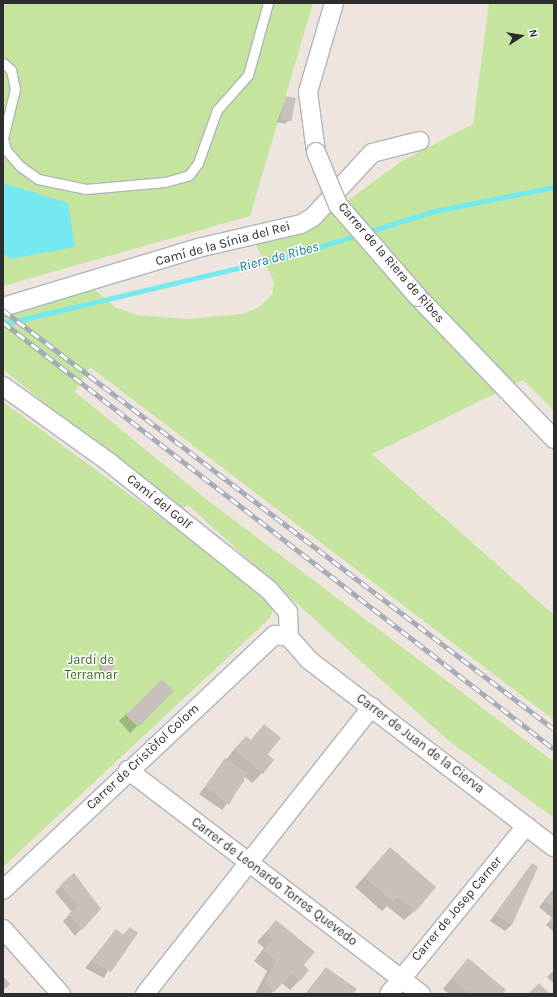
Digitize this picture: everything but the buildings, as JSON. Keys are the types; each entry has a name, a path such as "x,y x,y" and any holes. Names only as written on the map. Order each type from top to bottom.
{"street":[{"name":"Carrer de la Riera de Ribes","path":"334,3 308,92 316,152 338,205 418,297 554,439"},
{"name":"Camí de la Sínia del Rei","path":"3,307 198,248 301,224 313,217 372,153 419,140"},
{"name":"Camí del Golf","path":"6,388 46,419 110,463 270,590 288,612 289,637"},
{"name":"Carrer de Cristòfol Colom","path":"3,890 128,770 275,635 289,637"},
{"name":"Carrer de Juan de la Cierva","path":"289,637 308,660 372,707 554,847"},
{"path":"145,994 251,864 372,707"},
{"name":"Carrer de Leonardo Torres Quevedo","path":"128,770 421,994"},
{"name":"Carrer de Josep Carner","path":"389,994 400,978 526,826"},
{"path":"3,930 61,994"}],"lane":[{"path":"3,63 11,70 15,89 3,138 6,150 20,166 38,179 86,189 165,182 189,175 198,163 216,110 248,75 268,3"}],"green space":[{"path":"3,3 313,3 250,216 3,286"},
{"path":"489,3 554,3 554,411 523,380 372,454 554,615 554,720 90,367 75,392 206,499 554,762 554,818 449,741 188,505 177,512 3,369 3,311 85,289 95,290 115,307 137,315 187,319 242,314 258,308 272,294 274,282 256,245 263,234 325,217 402,161 473,124"},
{"name":"Jardí de Terramar","path":"3,402 268,596 273,610 270,618 3,867"}],"water":[{"path":"3,183 68,203 75,247 11,259 3,253"}],"waterway":[{"name":"Riera de Ribes","path":"367,232 435,211 554,187"},
{"name":"Riera de Ribes","path":"3,324 296,254 358,235"}],"railway":[{"path":"3,310 554,729"},
{"path":"3,322 554,749"}]}
